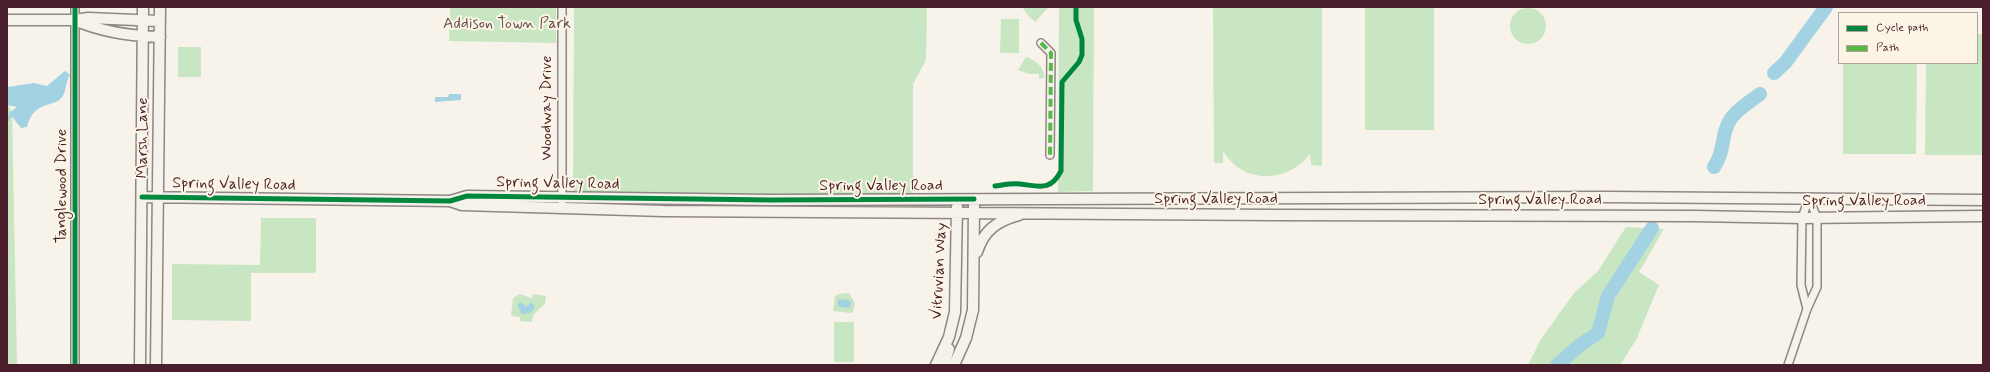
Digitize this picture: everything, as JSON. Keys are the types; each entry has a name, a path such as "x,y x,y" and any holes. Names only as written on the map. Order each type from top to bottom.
{"main road":[{"name":"Marsh Lane","path":"140,365 143,7"},
{"name":"Marsh Lane","path":"156,365 160,7"},
{"path":"7,20 75,20 88,18 160,21"},
{"path":"75,20 92,28 143,36 160,37"},
{"name":"Spring Valley Road","path":"142,197 450,200 466,196 771,200 1110,199 1146,197 1606,197 1983,200"},
{"path":"1110,199 1110,214"},
{"name":"Spring Valley Road","path":"450,200 462,205 562,209 1029,212 1110,214 1694,216 1802,218 1983,216"},
{"name":"Vitruvian Way","path":"936,365 949,337 955,312 958,212 957,200"},
{"name":"Vitruvian Way","path":"954,365 966,338 973,310 974,200"},
{"path":"974,260 983,236 990,229 999,222 1029,212"},
{"path":"944,365 949,350 949,337"}],"street":[{"name":"Tanglewood Drive","path":"75,7 75,365"},
{"name":"Woodway Drive","path":"562,7 562,209"},
{"path":"1041,43 1051,52 1050,155"},
{"path":"1788,365 1807,309 1817,287 1817,218 1810,198"},
{"path":"1807,309 1801,286 1802,218 1810,198"}],"green space":[{"name":"Addison Town Park","path":"450,7 556,7 556,43 449,41"},
{"path":"574,7 927,7 926,60 913,84 913,197 573,194"},
{"path":"1022,7 1049,7 1035,22"},
{"path":"1059,7 1094,7 1093,191 1058,192"},
{"path":"1213,7 1322,7 1322,166 1311,165 1310,154 1300,164 1289,171 1277,175 1265,176 1241,170 1231,162 1223,151 1223,163 1214,163"},
{"path":"1365,7 1434,7 1434,130 1365,130"},
{"path":"1532,8 1541,13 1545,19 1545,33 1541,39 1532,44 1524,44 1515,39 1511,33 1510,22 1515,13 1521,9"},
{"path":"1001,19 1019,19 1019,53 1000,53"},
{"path":"1978,34 1983,34 1983,155 1925,155 1926,64 1978,64"},
{"path":"178,47 201,47 201,77 178,77"},
{"path":"1026,57 1039,64 1043,70 1044,78 1039,79 1039,74 1029,74 1018,70"},
{"path":"1843,64 1917,64 1916,154 1843,154"},
{"path":"7,103 12,112 17,365 7,365"},
{"path":"261,218 316,218 316,271 314,273 251,273 250,321 172,320 172,264 260,265"},
{"path":"1626,227 1664,229 1639,272 1659,285 1636,340 1620,365 1528,365 1541,339 1574,293 1598,271"},
{"path":"849,293 855,303 853,312 833,311 835,296"},
{"path":"520,294 532,298 533,294 546,296 545,304 535,314 532,322 520,321 520,317 511,316 513,298"},
{"path":"834,322 854,322 854,362 834,362"}],"water":[{"path":"65,71 70,75 63,96 55,102 39,108 30,118 27,127 21,128 9,113 17,107 7,105 7,87 34,83 47,86"},
{"path":"449,94 461,94 461,100 435,102 435,97 448,97"},
{"path":"839,299 849,300 851,303 849,308 840,307 837,303"},
{"path":"521,302 526,307 532,302 535,308 530,313 522,314 517,305"}],"waterway":[{"path":"1774,73 1785,63 1826,7"},
{"path":"1714,167 1718,160 1725,132 1730,120 1740,109 1760,94"},
{"path":"7,121 10,116"},
{"path":"1557,365 1580,345 1598,333 1608,296 1652,228"}],"marked path":[{"path":"1041,43 1051,53 1050,155"}],"cycle path":[{"path":"75,7 75,365"},
{"path":"995,186 1008,184 1044,186 1053,182 1061,171 1062,82 1079,62 1082,55 1082,39 1076,20 1076,7"},
{"path":"142,197 450,201 467,196 771,200 974,199"}]}
